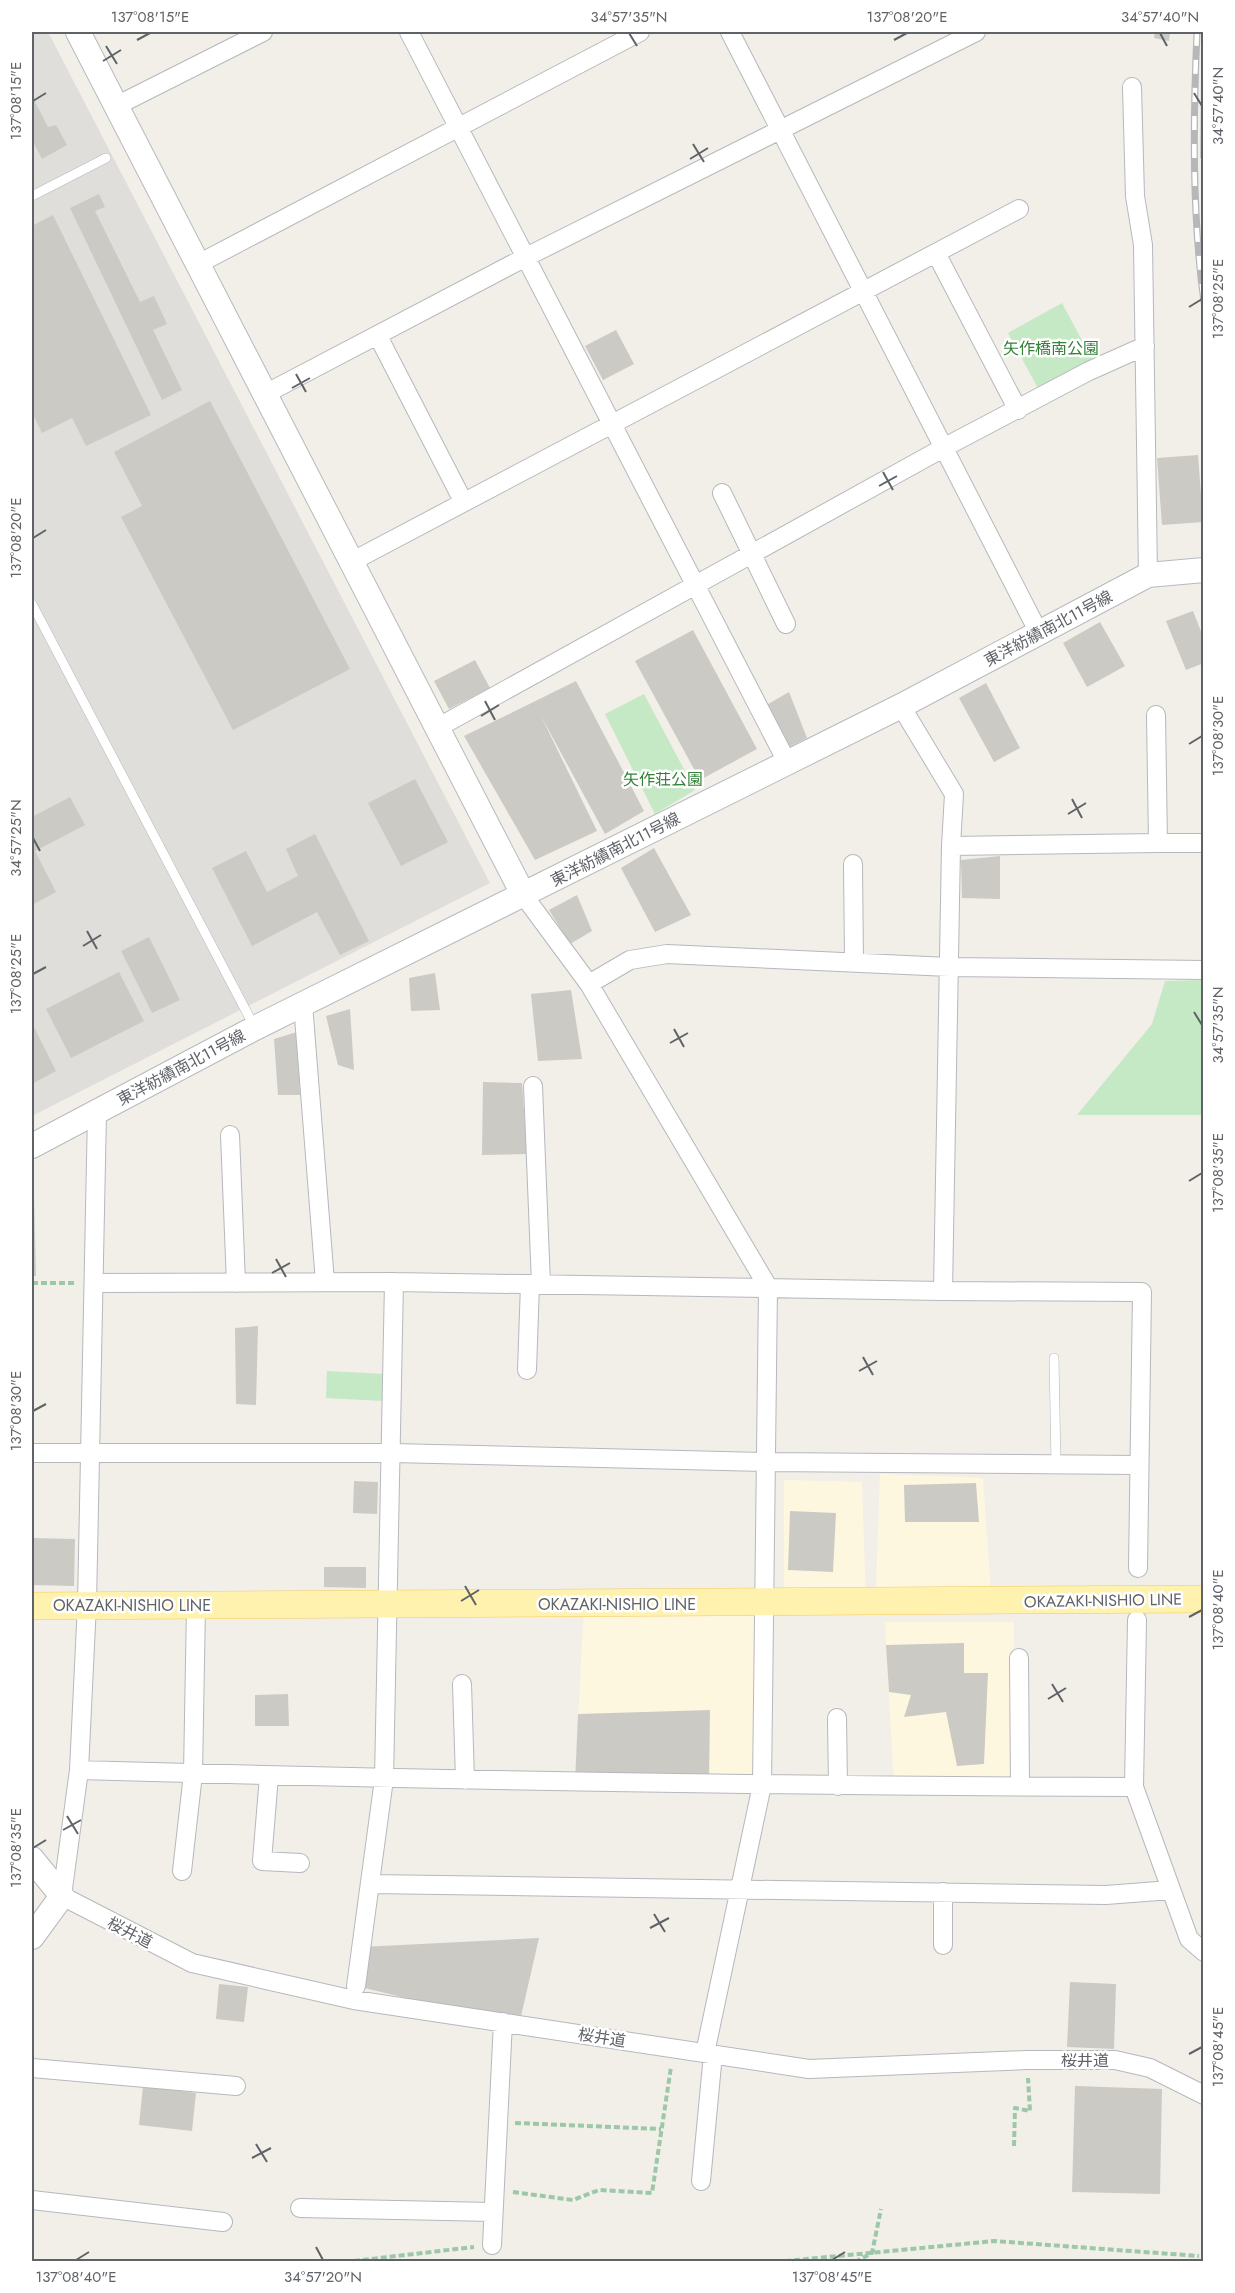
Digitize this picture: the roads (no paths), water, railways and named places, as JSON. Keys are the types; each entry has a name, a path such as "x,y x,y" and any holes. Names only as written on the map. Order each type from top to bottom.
{"main road":[{"name":"OKAZAKI-NISHIO LINE","path":"32,1606 1203,1599"}],"street":[{"path":"78,32 524,896 589,984 768,1287 762,1785 709,2053 701,2181"},
{"path":"116,106 263,32"},
{"path":"409,32 787,762"},
{"path":"198,264 458,125 640,32"},
{"path":"730,32 1039,633"},
{"path":"265,394 526,257 976,32"},
{"path":"1132,87 1135,196 1143,245 1148,575"},
{"path":"351,562 1019,209"},
{"path":"936,253 1018,410"},
{"path":"378,336 463,501"},
{"path":"437,728 695,583 945,447 1089,371 1145,346"},
{"path":"722,493 786,624"},
{"name":"東洋紡績南北11号線","path":"32,1146 255,1028 524,896 901,706 1148,575 1203,570"},
{"path":"901,706 954,794 951,846 943,1292"},
{"path":"1156,714 1158,843"},
{"path":"951,846 1203,843"},
{"path":"853,864 854,963"},
{"path":"589,984 630,960 667,954 949,967 1203,970"},
{"path":"303,1004 325,1282"},
{"path":"527,1370 535,1284 533,1086"},
{"path":"32,1937 62,1896 79,1770 87,1604 88,1454 97,1112"},
{"path":"230,1135 236,1283"},
{"path":"356,1986 384,1779 394,1282"},
{"path":"94,1283 394,1282 768,1287 943,1292 1142,1292 1138,1568"},
{"path":"32,1453 392,1453 766,1462 1139,1466"},
{"path":"182,1871 193,1774 196,1605"},
{"path":"1137,1620 1134,1787 1189,1939 1203,1952"},
{"path":"1019,1658 1020,1786"},
{"path":"462,1684 465,1780"},
{"path":"837,1718 838,1786"},
{"path":"79,1770 384,1779 838,1786 1134,1787"},
{"path":"269,1776 262,1861 300,1863"},
{"name":"桜井道","path":"32,1859 62,1896 192,1964 354,2000 809,2068 1027,2060 1115,2060 1150,2068 1203,2095"},
{"path":"370,1884 1106,1895 1171,1890"},
{"path":"943,1892 943,1945"},
{"path":"492,2245 503,2022"},
{"path":"32,2068 236,2086"},
{"path":"32,2200 223,2222"},
{"path":"300,2208 493,2212"}],"lane":[{"path":"32,196 106,158"},
{"path":"32,604 255,1028"},
{"path":"1054,1358 1056,1465"}],"railway":[{"path":"1197,32 1194,167 1197,235 1204,302"}],"park label":[{"name":"矢作橋南公園","path":"1051,348"},
{"name":"矢作荘公園","path":"663,779"}]}
